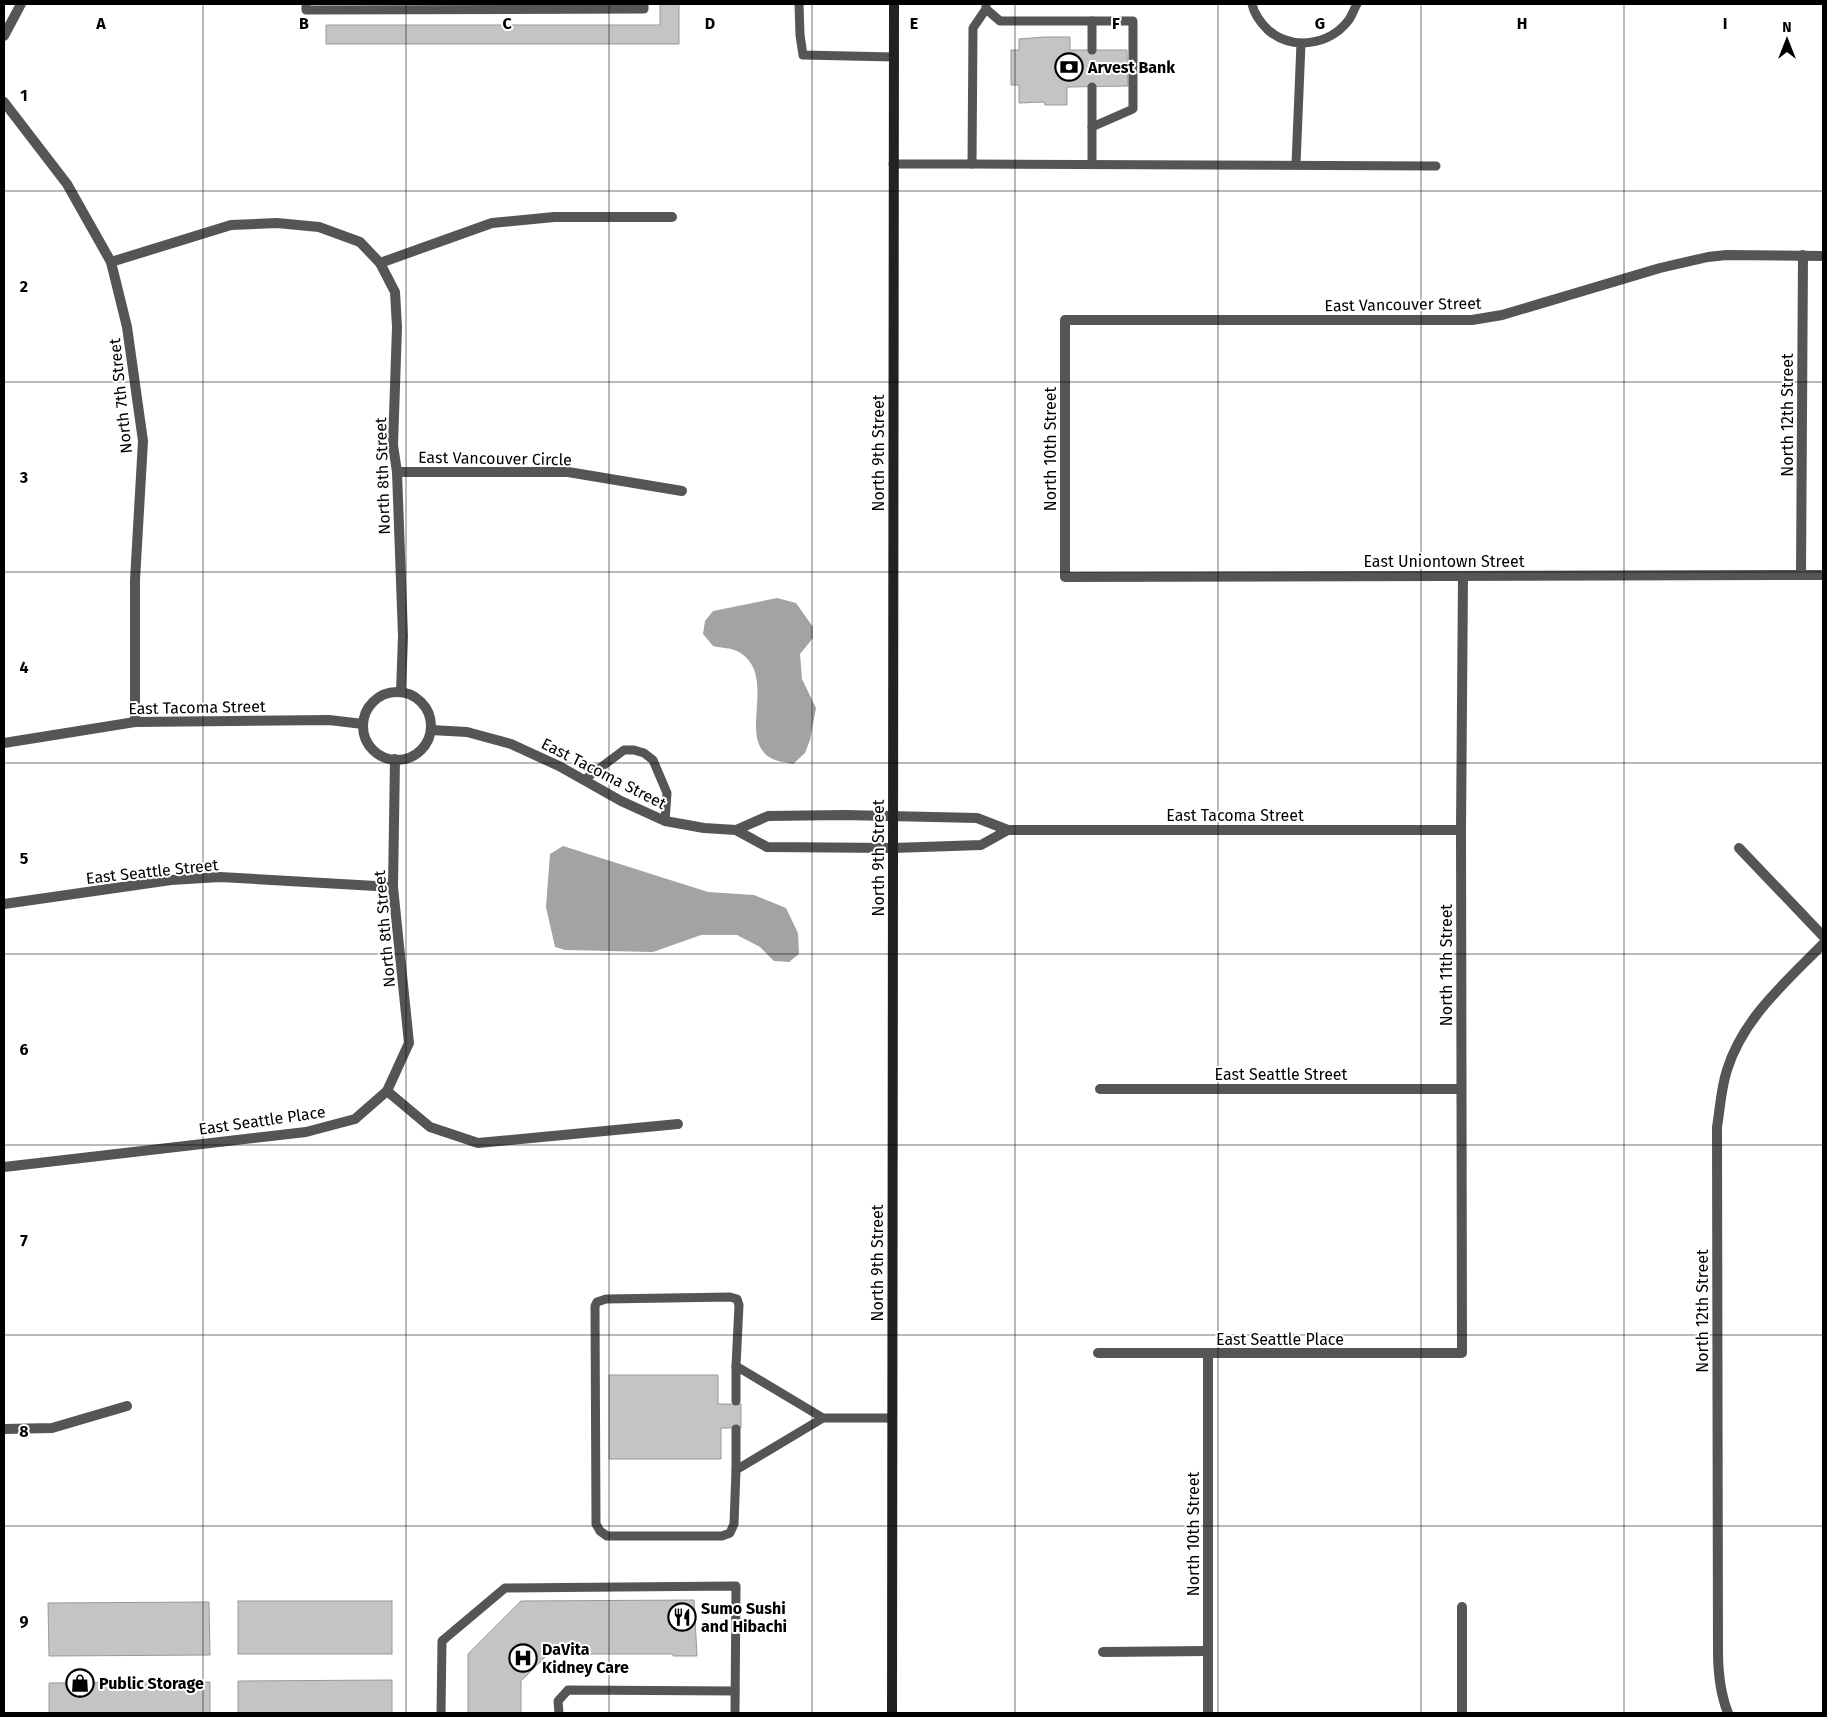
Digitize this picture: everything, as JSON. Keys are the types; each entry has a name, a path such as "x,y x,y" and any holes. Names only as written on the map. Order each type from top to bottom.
{"main road":[{"name":"North 9th Street","path":"892,1713 894,4"}],"street":[{"path":"4,36 21,4"},
{"name":"North 7th Street","path":"4,102 67,184 111,262 127,327 143,441 135,580 135,722"},
{"path":"111,262 231,225 277,224 319,227 360,242 380,263 492,224 554,217 672,217"},
{"name":"East Vancouver Street","path":"1065,320 1439,322 1472,320 1502,314 1660,268 1708,257 1726,255 1823,256"},
{"name":"North 12th Street","path":"1801,575 1803,255"},
{"name":"North 8th Street","path":"380,263 395,292 397,327 393,445 397,472 403,636 401,692"},
{"name":"North 10th Street","path":"1065,320 1065,577"},
{"name":"East Vancouver Circle","path":"397,472 568,472 682,491"},
{"name":"East Uniontown Street","path":"1065,577 1823,575"},
{"name":"North 11th Street","path":"1462,1353 1461,830 1463,576"},
{"path":"401,692 413,696 425,706 430,717 431,730 425,745 419,752 408,758 395,760 385,757 372,748 364,734 363,724 366,712 375,700 385,694 401,692"},
{"name":"East Tacoma Street","path":"4,743 135,722 329,720 363,724"},
{"name":"East Tacoma Street","path":"431,730 467,732 511,744 559,766 621,801 665,822 704,828 736,830 767,847 893,848 981,845 1008,830"},
{"name":"North 8th Street","path":"387,1091 409,1043 393,887 395,760"},
{"name":"East Tacoma Street","path":"736,830 768,816 893,815 977,818 1008,830 1461,830"},
{"path":"1739,848 1823,936"},
{"name":"East Seattle Street","path":"4,904 171,880 220,877 393,887"},
{"name":"North 12th Street","path":"1728,1713 1724,1703 1719,1676 1718,1651 1717,1127 1726,1072 1740,1039 1767,1002 1823,944"},
{"name":"East Seattle Street","path":"1100,1089 1461,1089"},
{"path":"387,1091 430,1127 478,1143 678,1124"},
{"name":"East Seattle Place","path":"4,1167 306,1132 355,1119 387,1091"},
{"name":"East Seattle Place","path":"1098,1353 1462,1353"},
{"name":"North 10th Street","path":"1208,1354 1208,1713"},
{"path":"4,1429 52,1428 127,1406"},
{"path":"1462,1607 1462,1713"},
{"path":"1103,1652 1208,1651"}],"lane":[{"path":"306,4 306,10 354,7 491,6 593,6 644,9 644,4"},
{"path":"799,4 803,55 894,57"},
{"path":"1252,4 1261,23 1273,34 1289,42 1301,43 1323,40 1338,32 1349,20 1357,4"},
{"path":"972,164 973,28 986,6 1000,22 1133,21 1133,109 1092,127"},
{"path":"1092,21 1092,50"},
{"path":"1296,164 1301,43"},
{"path":"1092,87 1092,163"},
{"path":"893,164 1092,163 1436,166"},
{"path":"584,780 624,750 644,753 653,760 667,793 665,822"},
{"path":"736,1401 739,1305 737,1299 730,1297 606,1299 597,1302 595,1306 596,1524 600,1531 607,1536 722,1536 730,1533 734,1524 736,1429"},
{"path":"736,1366 823,1418 892,1418"},
{"path":"736,1470 823,1418"},
{"path":"441,1713 442,1641 505,1588 736,1586 735,1713"},
{"path":"558,1713 558,1701 568,1690 735,1691"}],"shaded area":[{"path":"777,598 796,603 813,627 813,638 800,654 802,679 816,708 810,740 805,753 793,764 773,759 761,749 757,737 756,676 750,663 739,652 713,646 703,634 705,621 713,611"},
{"path":"563,846 708,892 754,895 786,908 798,933 799,954 789,962 774,961 760,947 737,935 701,935 653,952 565,950 555,947 546,907 550,854"}],"building":[{"path":"660,4 679,4 679,44 326,44 326,25 660,25"},
{"name":"Arvest Bank","path":"1070,37 1070,50 1127,50 1128,86 1067,87 1067,105 1045,105 1044,102 1019,103 1019,85 1011,85 1011,50 1019,50 1019,39"},
{"path":"609,1375 718,1375 718,1404 741,1404 741,1428 721,1428 721,1459 609,1459"},
{"path":"694,1600 697,1656 673,1656 673,1654 548,1654 521,1681 521,1713 468,1713 468,1654 521,1601"},
{"path":"238,1601 392,1601 392,1654 238,1654"},
{"path":"209,1602 210,1655 49,1656 48,1603"},
{"path":"392,1680 392,1713 238,1713 238,1681"},
{"path":"210,1682 210,1713 49,1713 49,1683"}],"place":[{"name":"Arvest Bank","path":"1069,67"},
{"name":"Sumo Sushi and Hibachi","path":"682,1617"},
{"name":"DaVita Kidney Care","path":"523,1658"},
{"name":"Public Storage","path":"80,1683"}]}
